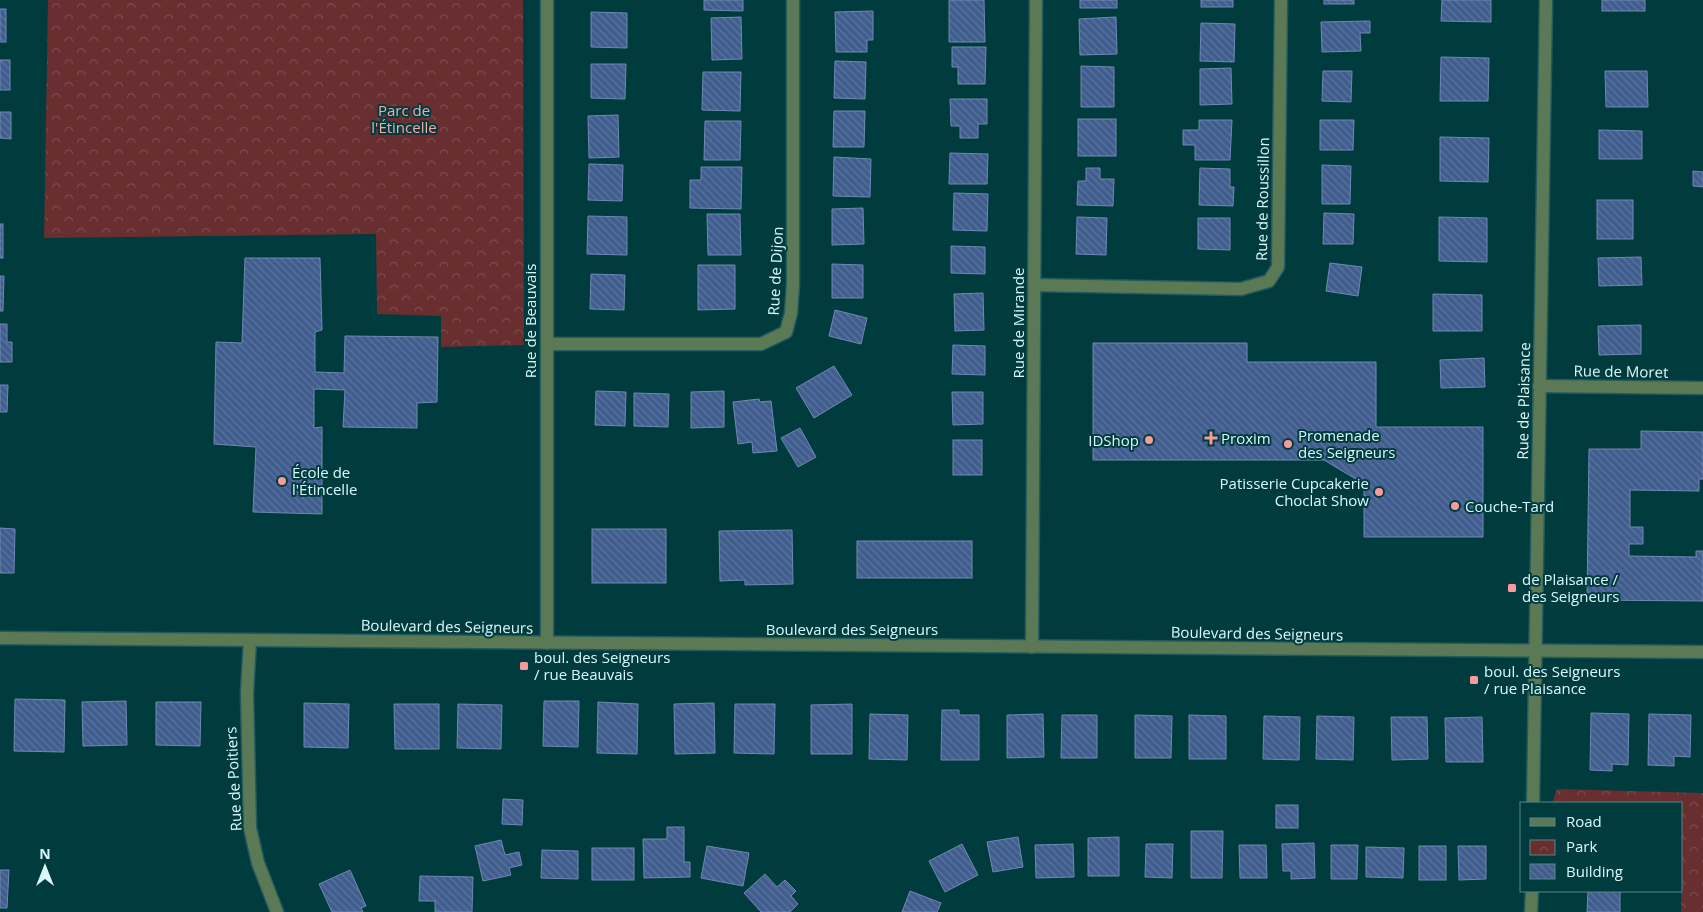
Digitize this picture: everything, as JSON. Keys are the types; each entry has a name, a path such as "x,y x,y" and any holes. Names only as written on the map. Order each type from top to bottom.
{"street":[{"name":"Rue de Beauvais","path":"546,0 547,643"},
{"name":"Rue de Dijon","path":"547,344 761,344 786,332 791,313 793,284 793,0"},
{"name":"Rue de Mirande","path":"1032,647 1036,0"},
{"name":"Rue de Roussillon","path":"1034,285 1240,288 1269,281 1278,267 1281,0"},
{"name":"Rue de Plaisance","path":"1533,802 1546,0"},
{"name":"Rue de Moret","path":"1540,386 1703,388"},
{"name":"Boulevard des Seigneurs","path":"0,638 1703,652"},
{"name":"Rue de Poitiers","path":"250,640 247,693 250,828 258,863 277,912"},
{"path":"1531,912 1532,892"}],"green space":[{"name":"Parc de l'Étincelle","path":"48,0 523,0 524,345 441,347 441,316 377,314 376,234 44,238"},
{"path":"1557,789 1703,793 1703,912 1681,912 1681,892 1683,892 1683,802 1552,802"}],"building":[{"path":"704,0 743,0 743,11 704,10"},
{"path":"949,0 984,0 985,42 949,42"},
{"path":"1080,0 1117,0 1117,8 1080,8"},
{"path":"1201,0 1233,0 1233,7 1201,7"},
{"path":"1324,0 1354,0 1354,4 1324,4"},
{"path":"1442,0 1491,0 1491,22 1441,21"},
{"path":"1602,0 1645,0 1645,11 1602,11"},
{"path":"0,9 6,9 6,42 0,42"},
{"path":"873,11 873,40 867,40 867,52 836,52 835,12"},
{"path":"591,12 627,13 627,48 591,47"},
{"path":"741,17 742,59 712,60 711,18"},
{"path":"1116,17 1117,54 1080,55 1079,19"},
{"path":"1370,21 1370,33 1360,33 1361,51 1322,52 1321,22"},
{"path":"1201,23 1235,24 1234,62 1200,61"},
{"path":"952,47 986,47 985,84 958,84 958,67 952,67"},
{"path":"1441,57 1489,58 1488,101 1440,101"},
{"path":"0,60 10,60 10,90 0,90"},
{"path":"835,61 866,62 865,99 834,98"},
{"path":"591,64 626,64 625,99 591,98"},
{"path":"1081,66 1114,67 1114,107 1081,107"},
{"path":"1231,68 1232,104 1200,105 1200,69"},
{"path":"1323,71 1352,71 1351,102 1322,101"},
{"path":"1605,71 1647,71 1648,107 1606,107"},
{"path":"703,72 741,72 740,111 702,110"},
{"path":"950,99 987,99 987,124 978,124 978,138 960,138 960,126 951,126"},
{"path":"834,111 865,111 864,147 833,147"},
{"path":"0,112 11,112 11,139 0,138"},
{"path":"618,115 619,157 589,158 588,116"},
{"path":"1078,119 1116,119 1116,156 1078,156"},
{"path":"1199,120 1232,120 1230,160 1195,160 1195,145 1183,145 1183,130 1199,130"},
{"path":"1320,120 1354,120 1353,150 1320,150"},
{"path":"705,121 741,121 740,160 704,160"},
{"path":"1599,130 1642,131 1642,159 1599,159"},
{"path":"1440,137 1489,138 1488,182 1440,181"},
{"path":"950,153 988,154 987,184 949,184"},
{"path":"834,157 871,159 870,197 833,196"},
{"path":"589,164 623,165 622,201 588,200"},
{"path":"1322,165 1351,166 1350,204 1322,204"},
{"path":"701,167 742,167 741,209 690,208 690,180 701,180"},
{"path":"1086,168 1100,168 1100,179 1114,179 1113,206 1077,205 1078,181 1086,181"},
{"path":"1200,168 1230,169 1230,187 1234,187 1233,206 1199,205"},
{"path":"1693,171 1703,172 1703,187 1693,186"},
{"path":"954,193 988,194 987,231 953,230"},
{"path":"1597,200 1633,200 1633,239 1597,239"},
{"path":"863,208 864,244 832,245 832,209"},
{"path":"1324,213 1354,214 1353,244 1323,244"},
{"path":"707,214 740,214 741,255 708,255"},
{"path":"588,216 627,217 627,255 587,254"},
{"path":"1077,217 1107,218 1106,255 1076,254"},
{"path":"1439,217 1487,218 1487,262 1439,261"},
{"path":"1198,218 1230,218 1230,250 1198,249"},
{"path":"0,224 3,224 3,258 0,258"},
{"path":"951,246 985,247 985,274 951,273"},
{"path":"1641,257 1642,285 1599,286 1598,258"},
{"path":"245,258 320,258 322,330 315,332 315,372 344,373 345,336 438,337 437,402 417,403 417,428 343,427 345,390 314,389 314,428 322,427 322,514 253,512 256,447 214,444 216,342 242,343"},
{"path":"1330,263 1362,267 1358,296 1326,291"},
{"path":"832,264 863,265 863,298 832,298"},
{"path":"698,265 735,265 735,309 698,310"},
{"path":"591,274 625,275 624,310 590,309"},
{"path":"0,276 4,276 3,311 0,311"},
{"path":"983,293 984,330 955,331 954,294"},
{"path":"1433,294 1482,295 1482,331 1433,331"},
{"path":"835,310 867,318 861,344 829,336"},
{"path":"0,324 7,324 7,342 12,342 12,362 0,362"},
{"path":"1641,325 1641,354 1599,355 1598,326"},
{"name":"Promenade des Seigneurs","path":"1093,343 1247,343 1247,362 1376,362 1376,427 1483,427 1483,537 1364,537 1364,484 1324,460 1093,460"},
{"path":"953,345 985,346 985,375 952,374"},
{"path":"1484,358 1485,387 1441,388 1440,360"},
{"path":"834,366 852,395 814,418 796,388"},
{"path":"0,385 8,385 7,412 0,412"},
{"path":"596,391 626,392 625,426 595,425"},
{"path":"724,391 724,427 691,428 691,392"},
{"path":"952,392 983,392 983,424 953,425"},
{"path":"634,393 669,394 668,427 634,426"},
{"path":"759,399 760,402 771,401 777,451 753,453 752,442 738,444 733,402"},
{"path":"800,428 816,457 798,467 781,438"},
{"path":"1641,431 1703,432 1703,479 1699,479 1699,491 1630,490 1630,527 1643,527 1643,544 1629,544 1629,556 1696,557 1696,551 1703,551 1703,601 1587,600 1589,449 1641,449"},
{"path":"953,440 982,440 982,475 953,475"},
{"path":"0,528 15,529 14,573 0,573"},
{"path":"592,529 666,529 666,583 592,583"},
{"path":"792,530 793,584 745,585 745,580 720,581 719,531"},
{"path":"857,541 972,541 972,578 857,578"},
{"path":"15,699 65,700 64,752 14,751"},
{"path":"126,701 127,745 83,746 82,702"},
{"path":"544,701 579,701 578,747 543,746"},
{"path":"156,702 201,702 200,746 156,745"},
{"path":"598,702 638,704 637,754 597,753"},
{"path":"304,703 349,704 348,748 304,747"},
{"path":"714,703 715,753 675,754 674,704"},
{"path":"394,704 439,704 439,749 395,749"},
{"path":"458,704 502,705 501,749 457,748"},
{"path":"735,704 775,704 774,754 734,753"},
{"path":"852,704 852,754 811,754 811,705"},
{"path":"942,710 959,710 959,715 979,715 979,760 941,760"},
{"path":"1591,713 1629,714 1628,765 1612,764 1612,771 1590,770"},
{"path":"870,714 908,715 907,760 869,759"},
{"path":"1043,714 1044,757 1007,758 1007,715"},
{"path":"1649,714 1691,715 1690,757 1674,756 1674,766 1648,765"},
{"path":"1062,715 1097,715 1097,758 1061,758"},
{"path":"1135,715 1172,716 1171,758 1135,758"},
{"path":"1189,715 1226,716 1226,759 1189,759"},
{"path":"1264,716 1300,717 1299,760 1263,759"},
{"path":"1317,716 1354,717 1353,760 1316,759"},
{"path":"1391,717 1427,717 1428,759 1392,760"},
{"path":"1482,717 1483,762 1446,762 1445,718"},
{"path":"503,799 523,800 522,825 502,824"},
{"path":"1276,805 1298,805 1298,828 1276,828"},
{"path":"667,827 684,827 684,862 690,862 690,877 644,878 643,839 667,839"},
{"path":"1191,831 1223,831 1222,878 1191,878"},
{"path":"1018,837 1023,867 993,872 987,842"},
{"path":"1119,837 1119,876 1088,876 1088,838"},
{"path":"501,840 505,855 519,852 522,865 509,868 511,875 483,881 475,846"},
{"path":"1314,843 1315,878 1291,879 1291,871 1283,871 1282,844"},
{"path":"962,844 978,875 945,892 929,861"},
{"path":"1073,844 1074,877 1036,878 1035,845"},
{"path":"1146,844 1173,844 1172,878 1145,877"},
{"path":"1239,845 1266,845 1267,878 1240,878"},
{"path":"1331,845 1358,845 1357,879 1331,879"},
{"path":"707,846 749,853 743,886 701,878"},
{"path":"1419,846 1446,846 1446,880 1419,880"},
{"path":"1458,846 1486,846 1486,879 1459,880"},
{"path":"1366,847 1404,848 1403,878 1366,877"},
{"path":"592,848 634,848 634,880 592,880"},
{"path":"542,850 578,851 578,879 541,878"},
{"path":"0,870 9,870 7,908 0,908"},
{"path":"350,870 366,906 361,908 363,912 332,912 319,884"},
{"path":"765,874 777,887 785,880 796,891 791,896 798,904 790,912 761,912 744,893"},
{"path":"420,876 473,877 472,912 435,912 435,901 419,901"},
{"path":"910,891 941,903 937,912 902,912"},
{"path":"1588,892 1620,892 1620,912 1587,912"}],"place":[{"name":"Proxim","path":"1211,438"},
{"name":"IDShop","path":"1149,440"},
{"name":"Promenade des Seigneurs","path":"1288,444"},
{"name":"École de l'Étincelle","path":"282,481"},
{"name":"Patisserie Cupcakerie Choclat Show","path":"1379,492"},
{"name":"Couche-Tard","path":"1455,506"},
{"name":"de Plaisance / des Seigneurs","path":"1512,588"},
{"name":"boul. des Seigneurs / rue Beauvais","path":"524,666"},
{"name":"boul. des Seigneurs / rue Plaisance","path":"1474,680"}]}
